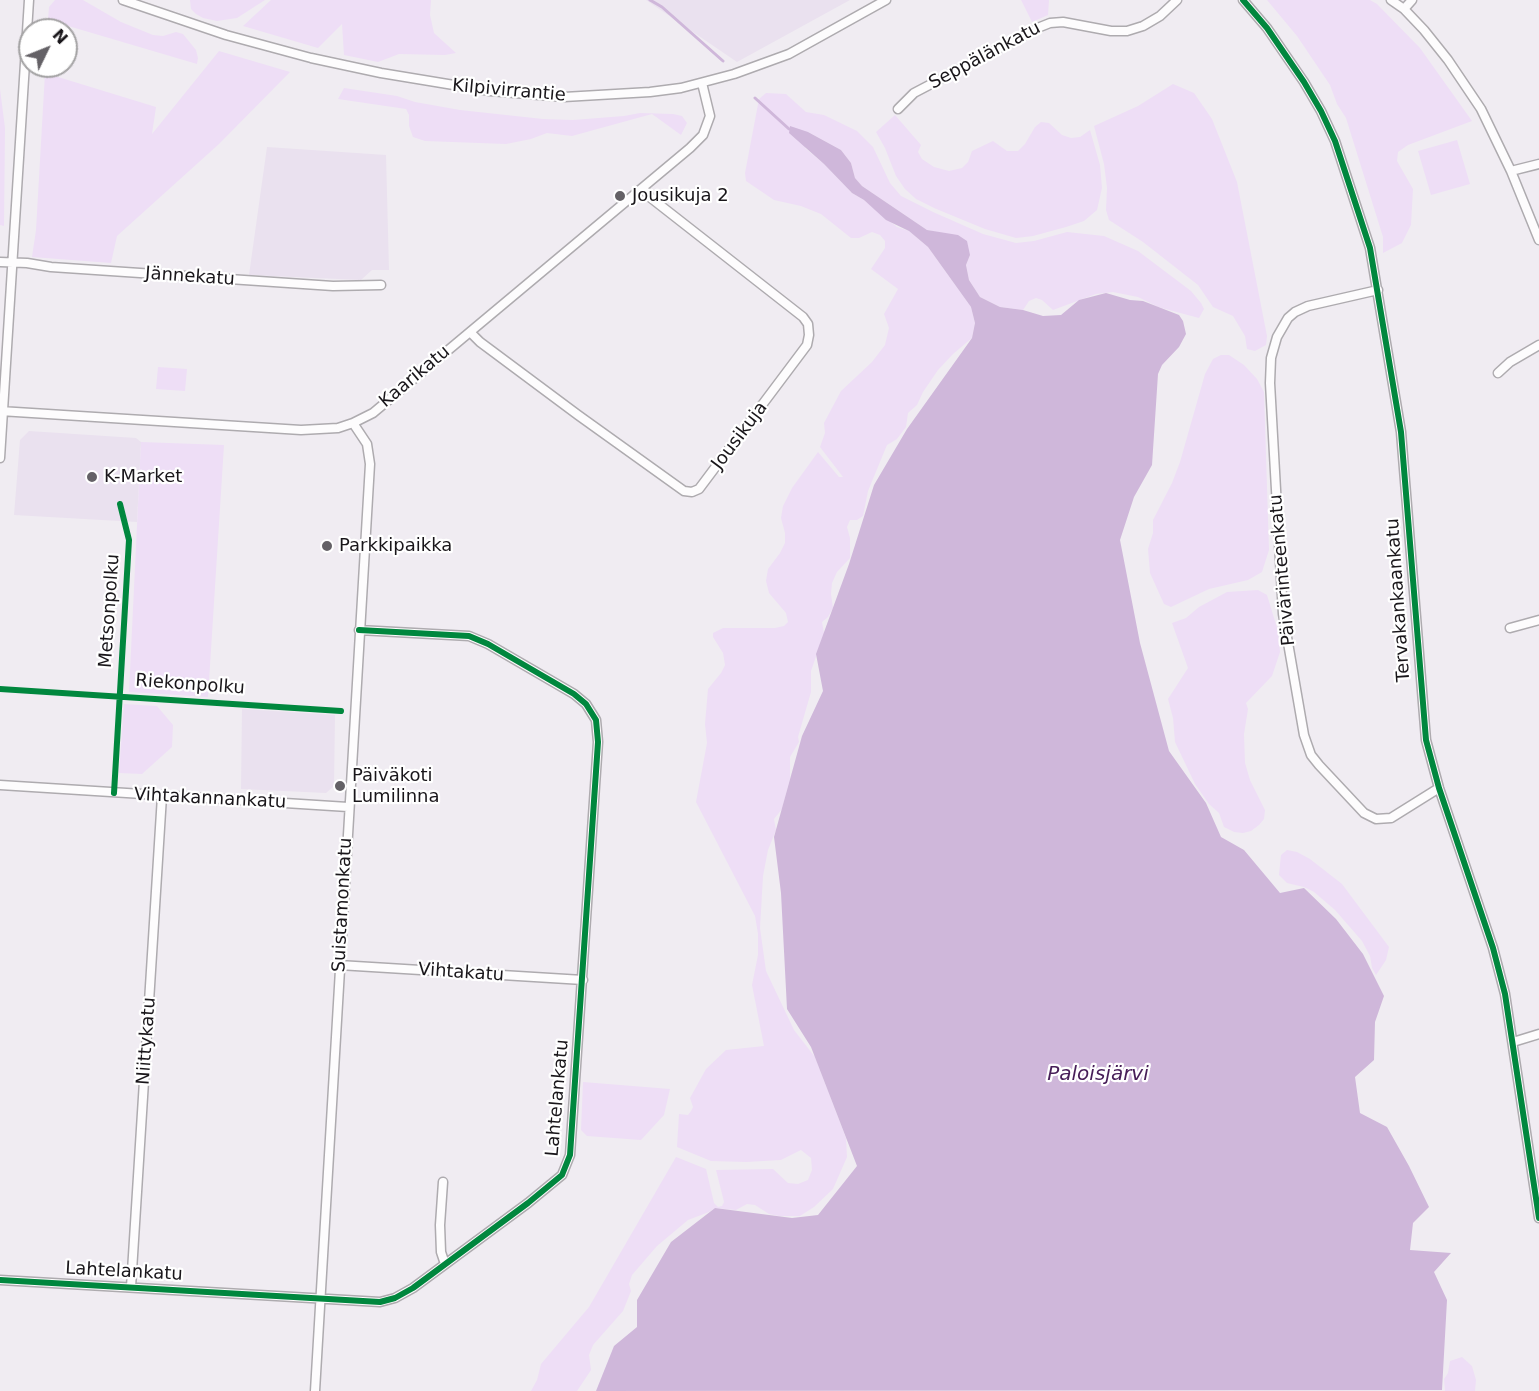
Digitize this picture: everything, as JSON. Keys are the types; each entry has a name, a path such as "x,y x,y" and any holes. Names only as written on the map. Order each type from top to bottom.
{"street":[{"name":"Kilpivirrantie","path":"123,0 177,20 272,48 381,73 452,86 564,97 650,92 734,74 789,54 886,0"},
{"name":"Seppälänkatu","path":"898,109 914,93 1050,23 1063,22 1111,31 1127,31 1143,26 1160,16 1177,0"},
{"name":"Tervakankaankatu","path":"1244,0 1273,37 1321,111 1335,141 1370,248 1401,432 1422,714 1426,740 1439,788 1493,948 1505,994 1539,1218"},
{"path":"1391,0 1404,9 1424,30 1481,110 1511,171 1539,240"},
{"path":"1404,9 1412,0"},
{"path":"0,458 30,2"},
{"name":"Kaarikatu","path":"2,411 301,430 327,429 353,423 372,413 690,148 706,128 710,116 702,82"},
{"path":"1511,171 1539,164"},
{"name":"Jousikuja","path":"470,332 480,342 684,491 692,492 699,489 807,345 808,324 803,317 651,198 643,188"},
{"name":"Jännekatu","path":"0,262 333,286 381,285"},
{"name":"Päivärinteenkatu","path":"1378,290 1308,306 1295,312 1288,318 1277,337 1271,358 1270,383 1283,614 1304,735 1311,755 1319,765 1364,813 1376,819 1391,818 1439,788"},
{"path":"1498,373 1510,362 1539,345"},
{"name":"Suistamonkatu","path":"315,1391 370,456 367,444 353,423"},
{"path":"1510,628 1539,620"},
{"name":"Lahtelankatu","path":"0,1280 372,1303 395,1298 413,1288 528,1203 557,1180 565,1169 570,1155 598,742 593,713 582,699 574,694 488,644 469,636 359,630"},
{"name":"Vihtakannankatu","path":"0,785 348,807"},
{"name":"Niittykatu","path":"131,1287 162,796"},
{"name":"Vihtakatu","path":"339,965 583,980"},
{"path":"1513,1042 1539,1034"},
{"path":"442,1182 440,1225 441,1252 445,1264"}],"shaded area":[{"path":"55,0 83,0 121,22 153,35 163,36 176,32 183,34 196,50 197,64 78,29 78,18 48,18 49,7"},
{"path":"190,0 265,0 237,18 217,21 196,14 191,9"},
{"path":"271,0 431,0 430,15 434,33 456,53 445,55 399,54 378,62 344,55 342,24 318,48 243,26"},
{"path":"646,0 850,0 737,62"},
{"path":"1021,0 1049,0 1048,15 1032,22"},
{"path":"1267,0 1370,0 1377,4 1420,48 1472,121 1408,145 1398,152 1397,161 1413,189 1411,225 1402,243 1383,253 1383,237 1346,118 1337,104 1330,85 1297,36"},
{"path":"219,51 290,72 219,144 117,236 111,263 32,257 36,230 45,78 61,78 156,107 152,134"},
{"path":"1173,84 1194,93 1212,119 1237,182 1267,336 1266,345 1255,351 1247,349 1245,336 1233,316 1213,307 1198,285 1143,242 1109,220 1106,210 1107,188 1104,164 1094,126 1138,106"},
{"path":"344,88 397,96 415,102 460,110 543,119 573,120 640,113 673,114 682,116 687,123 681,135 652,114 572,136 547,133 506,144 425,141 413,137 406,109 338,99"},
{"path":"0,89 5,128 4,226 0,225"},
{"path":"766,93 786,94 806,112 824,115 857,131 873,147 890,183 901,196 933,212 983,234 1016,243 1034,241 1067,232 1104,236 1138,251 1191,291 1204,309 1199,318 1158,307 1138,297 1113,292 1096,294 1053,310 1042,300 1036,298 1029,301 1023,310 1000,307 980,297 969,280 966,265 970,255 941,233 927,230 862,186 855,178 851,163 841,150 808,132 805,148 852,193 897,227 909,231 928,247 971,307 975,323 972,338 938,370 917,405 908,413 906,427 897,439 887,445 868,491 863,516 857,520 850,520 847,527 850,538 850,558 837,572 832,583 833,608 822,622 824,633 811,671 811,692 798,737 799,742 790,757 790,779 782,809 774,819 776,830 768,850 763,876 760,928 766,971 794,1030 815,1057 846,1138 847,1157 833,1189 814,1207 800,1216 769,1214 755,1205 747,1204 736,1210 715,1208 688,1220 657,1246 632,1275 629,1284 631,1291 623,1311 593,1345 589,1355 591,1370 577,1391 531,1391 537,1380 541,1364 589,1307 676,1157 706,1169 714,1203 718,1207 724,1202 716,1170 773,1169 788,1183 798,1184 808,1180 812,1170 811,1158 801,1150 781,1160 746,1162 711,1161 677,1147 679,1114 688,1115 691,1111 693,1107 690,1098 706,1069 726,1050 764,1046 752,985 758,955 755,916 696,802 707,743 705,724 708,689 725,665 723,653 713,633 723,628 775,628 784,626 788,622 786,613 769,593 766,581 768,569 785,543 781,518 783,506 792,488 818,452 839,477 843,477 820,447 825,433 824,423 841,391 872,362 885,345 889,328 884,314 898,289 871,269 885,248 885,241 880,235 872,232 859,238 851,238 821,214 801,206 774,200 746,181 745,173 759,99"},
{"path":"895,115 921,145 918,152 922,159 934,167 949,171 962,168 968,162 972,151 993,141 1007,151 1018,151 1041,122 1049,123 1062,135 1071,138 1080,137 1090,130 1100,165 1102,188 1097,210 1084,221 1033,236 1016,238 985,229 934,208 916,199 905,189 896,176 876,132"},
{"path":"1457,140 1470,184 1431,195 1418,151"},
{"path":"267,147 386,155 389,270 372,270 361,280 249,275"},
{"path":"1221,355 1229,355 1244,365 1257,379 1264,392 1269,550 1262,572 1248,580 1209,589 1171,607 1164,604 1150,573 1148,549 1153,533 1153,520 1180,462 1205,374 1213,359"},
{"path":"158,367 187,369 185,391 156,389"},
{"path":"29,431 136,438 141,442 137,522 14,515 20,440"},
{"path":"141,442 224,445 208,697 129,692"},
{"path":"1258,590 1267,595 1278,631 1280,652 1272,676 1246,703 1248,709 1244,734 1245,763 1250,780 1265,810 1264,819 1259,825 1243,833 1224,827 1219,813 1209,804 1195,784 1175,742 1173,718 1168,699 1188,668 1172,623 1186,618 1199,607 1227,592"},
{"path":"124,704 157,706 173,725 172,747 142,774 119,773"},
{"path":"242,709 335,715 334,786 326,793 241,789"},
{"path":"1287,850 1310,859 1342,884 1389,947 1386,960 1376,975 1362,941 1335,910 1314,892 1287,883 1279,875 1281,855"},
{"path":"583,1082 670,1089 664,1115 641,1140 587,1136 581,1130"},
{"path":"1462,1357 1472,1366 1476,1380 1475,1391 1445,1391 1444,1379 1448,1373 1450,1361"}],"water":[{"name":"Paloisjärvi","path":"790,126 808,132 841,150 851,163 855,178 862,186 927,230 958,235 967,241 970,255 966,265 969,280 980,297 1000,307 1043,316 1061,315 1079,300 1106,293 1143,301 1179,315 1183,321 1186,334 1179,347 1162,365 1158,374 1152,465 1134,497 1120,540 1140,643 1169,751 1206,803 1221,837 1244,850 1280,893 1304,888 1336,919 1363,954 1384,996 1375,1022 1374,1060 1355,1077 1360,1113 1387,1127 1429,1207 1413,1223 1410,1250 1451,1253 1434,1272 1447,1300 1442,1390 596,1391 614,1346 637,1327 637,1300 671,1242 715,1208 792,1218 818,1215 857,1166 811,1047 787,1009 781,893 774,837 802,736 823,691 816,654 849,564 874,485 907,429 972,338 975,323 971,307 928,247 909,231 886,220 864,200 852,193 789,133"}],"waterway":[{"path":"650,0 662,7 723,61"},
{"path":"755,98 789,129"}],"cycle path":[{"path":"1243,0 1267,28 1321,111 1335,141 1370,248 1401,432 1426,740 1439,788 1493,948 1505,994 1539,1218"},
{"name":"Metsonpolku","path":"114,793 129,540 120,504"},
{"path":"0,1280 380,1302 395,1298 413,1288 562,1175 570,1155 598,742 596,720 586,704 574,694 488,644 469,636 359,630"},
{"name":"Riekonpolku","path":"0,689 341,711"}],"place":[{"name":"Jousikuja 2","path":"620,196"},
{"name":"K-Market","path":"92,477"},
{"name":"Parkkipaikka","path":"327,546"},
{"name":"Päiväkoti Lumilinna","path":"340,786"}]}
